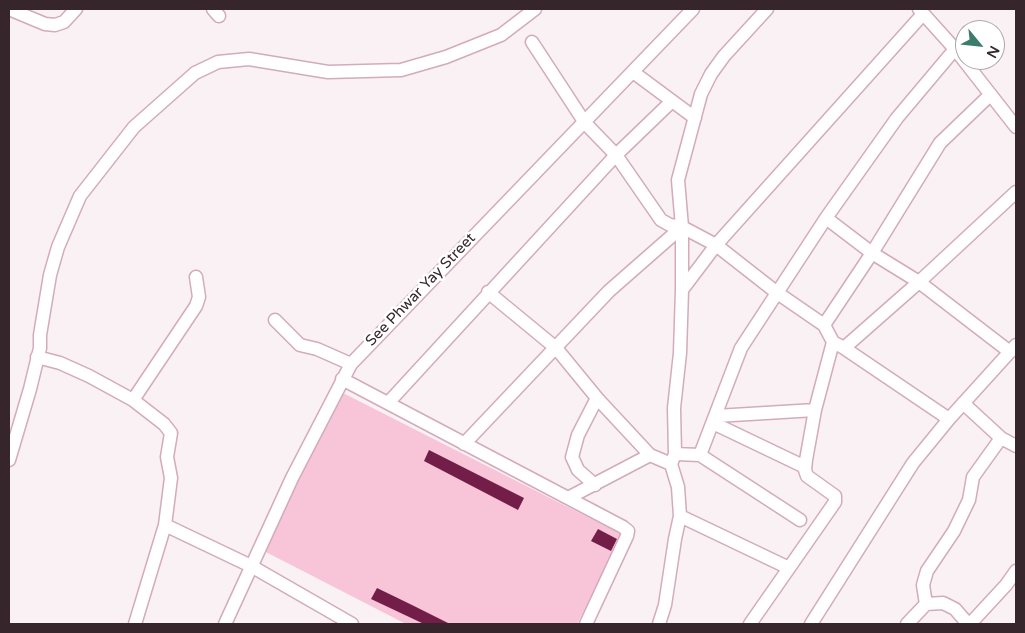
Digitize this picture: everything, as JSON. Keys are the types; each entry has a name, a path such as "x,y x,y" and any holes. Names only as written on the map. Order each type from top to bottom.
{"street":[{"path":"9,9 45,24 56,25 64,22 76,9"},
{"path":"9,460 30,390 50,275 58,247 80,196 134,127 195,73 218,62 249,59 328,72 401,70 446,57 502,35 535,9"},
{"name":"See Phwar Yay Street","path":"225,624 292,478 351,364 693,9"},
{"path":"659,624 665,605 680,516 674,459 674,408 680,353 682,290 682,227 678,180 701,94 711,74 724,56 767,9"},
{"path":"682,290 716,245 921,11 955,49 897,118 776,292 741,348 700,455"},
{"path":"532,42 585,122 616,155 661,220 670,226 682,227 716,245 776,292 824,325 838,345 949,419"},
{"path":"971,70 1016,127"},
{"path":"633,72 695,118"},
{"path":"824,325 872,253 940,143 990,95"},
{"path":"388,403 488,292 616,155 671,102"},
{"path":"750,624 835,502 835,496 832,492 807,476 806,467 815,410 838,345 919,282 1016,192"},
{"path":"811,624 913,463 963,403 1013,349 919,282 872,253 826,218"},
{"path":"464,444 609,291 682,227"},
{"path":"133,400 196,306 198,297 196,277"},
{"path":"488,292 556,348 597,398 650,455 674,459 700,455 800,520"},
{"path":"275,320 300,345 317,349 351,364"},
{"path":"37,357 60,363 89,376 133,400 164,424 171,433 167,457 171,478 165,525 135,624"},
{"path":"342,380 628,531 586,624"},
{"path":"595,485 578,470 572,457 578,435 597,398"},
{"path":"963,403 1001,438 1016,446"},
{"path":"714,420 815,410"},
{"path":"714,420 806,467"},
{"path":"926,604 924,585 927,572 958,524 969,500 973,477 1001,438"},
{"path":"568,498 650,455"},
{"path":"680,516 789,568"},
{"path":"165,525 251,566 352,624"},
{"path":"907,624 926,604 943,603 955,609 969,624 1006,585 1016,570"}],"shaded area":[{"path":"341,392 623,535 577,624 406,624 262,550"}],"building":[{"path":"429,450 524,498 518,510 424,461"},
{"path":"598,529 617,539 611,551 591,541"},
{"path":"377,588 450,624 424,624 371,599"}]}
